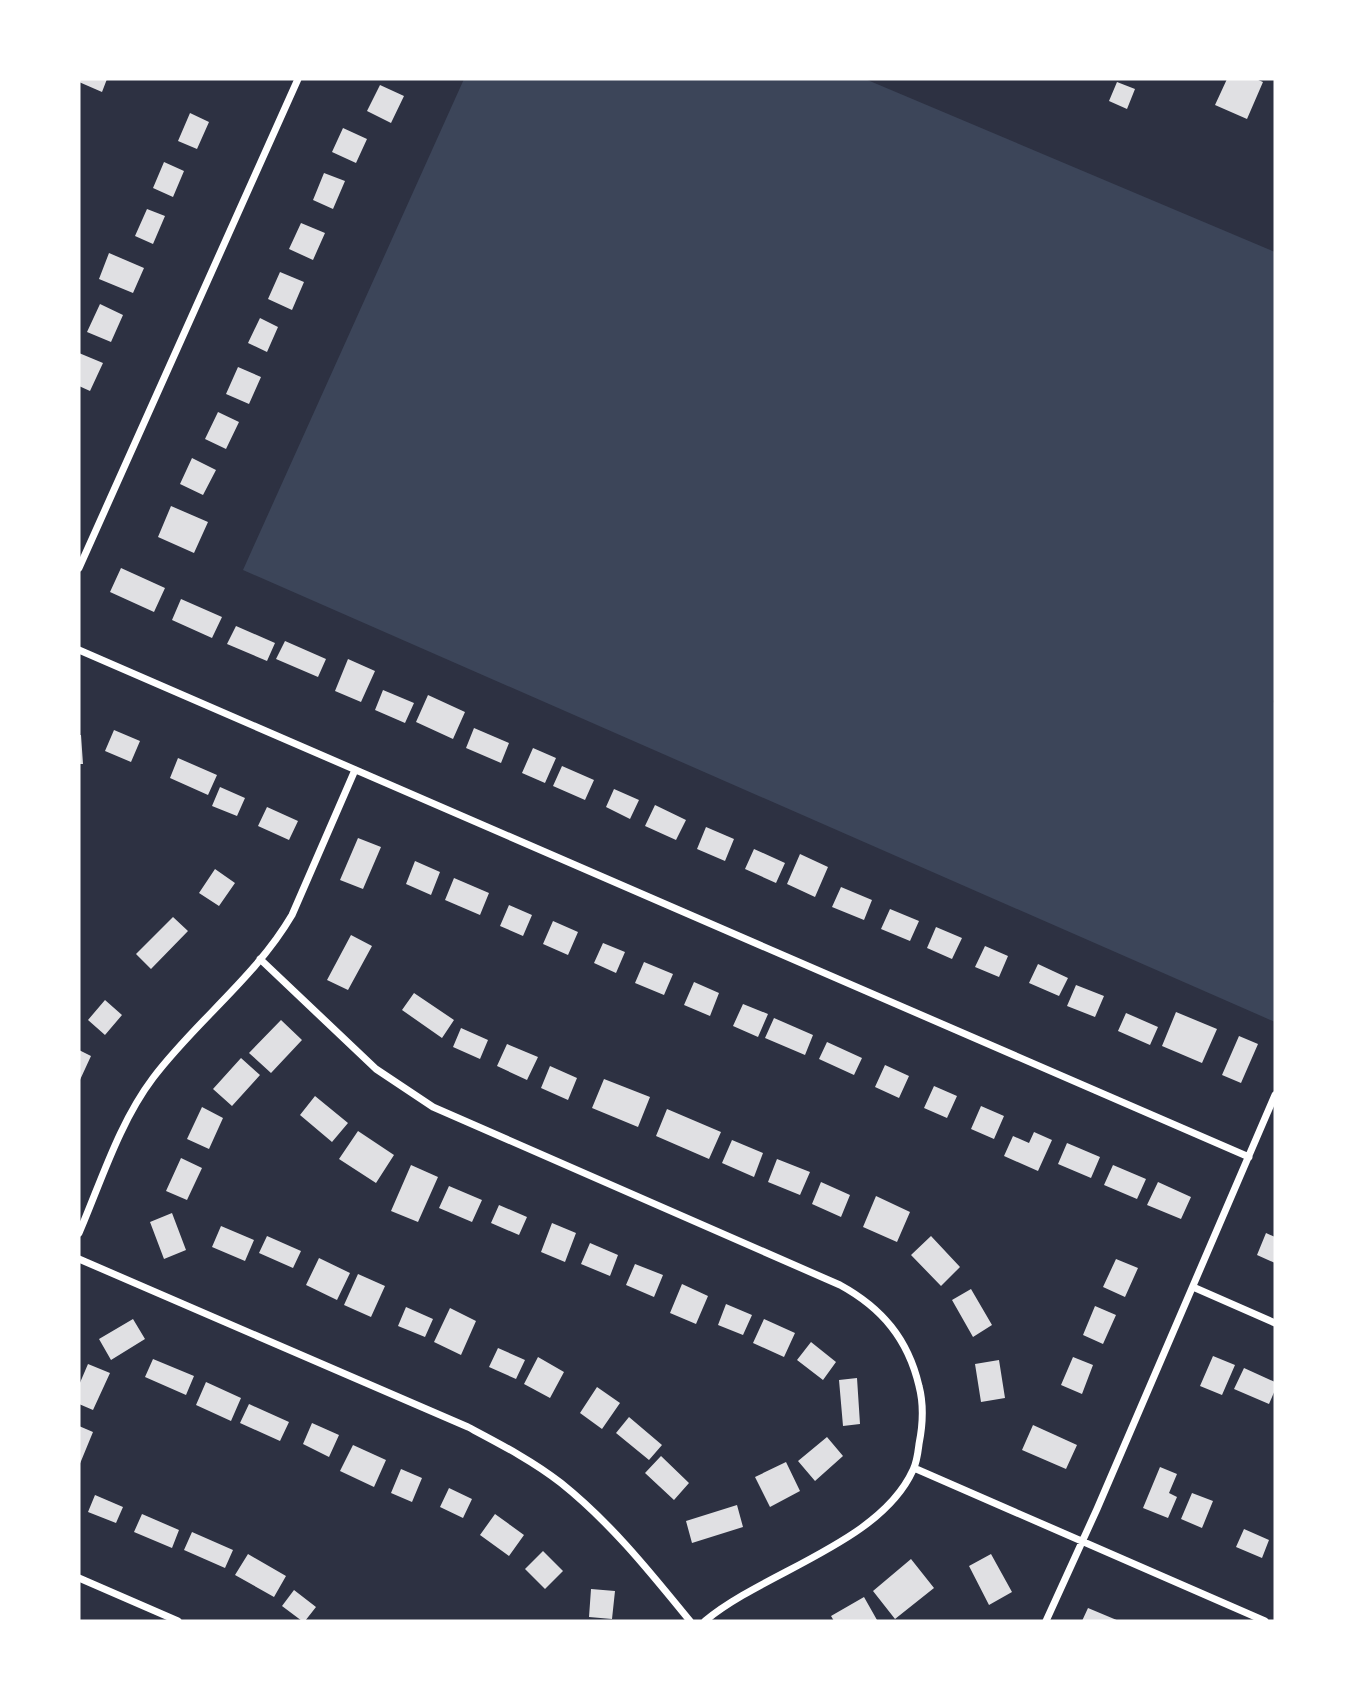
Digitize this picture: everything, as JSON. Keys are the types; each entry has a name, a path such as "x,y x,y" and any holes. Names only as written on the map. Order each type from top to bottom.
{"street":[{"path":"79,568 298,79"},
{"path":"79,650 1249,1157"},
{"path":"79,1233 126,1123 143,1092 165,1063 260,959 292,915 355,770"},
{"path":"260,959 376,1069 433,1107 840,1285 868,1302 895,1329 915,1366 922,1397 923,1423 914,1468 898,1496 865,1526 738,1597 705,1621"},
{"path":"1046,1621 1275,1095"},
{"path":"79,1259 468,1427 516,1452 560,1482 600,1517 690,1621"},
{"path":"1193,1287 1275,1323"},
{"path":"914,1468 1265,1621"},
{"path":"79,1578 178,1621"}],"shaded area":[{"path":"464,79 865,79 1275,252 1275,1022 243,570"}],"building":[{"path":"80,79 107,79 102,92 79,82"},
{"path":"1227,79 1256,79 1263,82 1247,119 1215,105"},
{"path":"1117,82 1135,89 1127,109 1109,101"},
{"path":"380,85 404,96 391,123 367,111"},
{"path":"190,113 209,122 197,149 178,141"},
{"path":"343,128 367,139 356,163 332,152"},
{"path":"164,162 184,171 173,197 153,188"},
{"path":"324,173 345,181 333,209 313,200"},
{"path":"147,209 165,216 153,244 135,236"},
{"path":"301,223 325,233 313,260 289,249"},
{"path":"109,253 144,268 133,293 99,279"},
{"path":"280,272 304,282 292,310 268,299"},
{"path":"100,304 123,315 111,342 87,332"},
{"path":"260,318 278,327 267,352 248,343"},
{"path":"79,353 103,363 90,391 79,386"},
{"path":"238,367 261,377 249,404 226,394"},
{"path":"218,412 239,422 226,449 205,439"},
{"path":"192,458 216,470 203,495 180,484"},
{"path":"171,506 208,522 194,553 158,537"},
{"path":"121,568 165,588 154,612 110,592"},
{"path":"181,599 222,617 212,638 172,620"},
{"path":"236,626 275,643 267,661 227,644"},
{"path":"285,641 326,659 318,677 276,659"},
{"path":"348,659 375,671 361,702 335,691"},
{"path":"383,690 414,703 405,723 375,710"},
{"path":"428,695 465,712 453,739 416,722"},
{"path":"474,728 509,743 501,763 466,748"},
{"path":"114,730 140,741 131,762 105,751"},
{"path":"81,735 83,764 79,764"},
{"path":"533,748 556,758 545,783 522,773"},
{"path":"178,758 217,775 208,795 170,778"},
{"path":"562,766 594,780 585,800 553,786"},
{"path":"220,787 245,798 237,816 212,806"},
{"path":"614,789 639,800 630,819 606,807"},
{"path":"655,805 686,820 676,840 645,826"},
{"path":"267,807 298,821 289,840 258,826"},
{"path":"706,827 734,839 725,861 697,849"},
{"path":"358,838 381,847 363,889 340,880"},
{"path":"754,849 785,863 776,883 745,869"},
{"path":"800,854 828,867 815,897 787,884"},
{"path":"415,861 440,872 431,895 406,884"},
{"path":"215,869 235,883 219,906 199,893"},
{"path":"454,878 489,893 480,915 445,900"},
{"path":"841,887 872,900 864,920 832,907"},
{"path":"509,905 532,915 523,936 500,926"},
{"path":"890,909 919,921 910,941 881,929"},
{"path":"173,917 188,931 151,969 136,954"},
{"path":"553,921 578,932 568,955 543,944"},
{"path":"936,927 962,938 952,959 927,948"},
{"path":"351,935 372,946 348,990 327,980"},
{"path":"603,943 625,952 616,973 594,963"},
{"path":"985,946 1008,956 999,977 975,967"},
{"path":"644,962 673,974 664,995 635,983"},
{"path":"1038,964 1068,978 1059,996 1029,983"},
{"path":"694,982 719,993 710,1016 684,1005"},
{"path":"1076,985 1104,996 1095,1017 1067,1006"},
{"path":"414,993 454,1020 442,1038 402,1010"},
{"path":"105,1000 122,1015 105,1035 88,1020"},
{"path":"743,1004 768,1014 758,1037 733,1026"},
{"path":"1176,1012 1217,1029 1202,1063 1162,1046"},
{"path":"1126,1013 1158,1027 1150,1045 1118,1031"},
{"path":"774,1018 813,1035 805,1055 765,1038"},
{"path":"281,1020 302,1040 271,1073 249,1053"},
{"path":"461,1028 488,1040 480,1059 453,1047"},
{"path":"1239,1036 1258,1044 1241,1083 1222,1075"},
{"path":"827,1042 862,1058 854,1075 819,1059"},
{"path":"507,1044 538,1057 527,1080 497,1066"},
{"path":"79,1050 91,1056 79,1082"},
{"path":"241,1058 260,1075 232,1106 213,1089"},
{"path":"885,1065 909,1076 899,1098 875,1087"},
{"path":"550,1066 577,1078 568,1100 541,1088"},
{"path":"604,1079 650,1097 638,1127 592,1108"},
{"path":"934,1086 957,1096 947,1118 924,1108"},
{"path":"315,1096 348,1123 332,1142 300,1115"},
{"path":"981,1106 1004,1116 994,1139 971,1129"},
{"path":"202,1107 223,1118 209,1149 187,1139"},
{"path":"667,1109 721,1132 709,1159 656,1136"},
{"path":"358,1131 394,1155 376,1183 339,1159"},
{"path":"1034,1132 1052,1140 1038,1171 1004,1156 1013,1136 1029,1143"},
{"path":"732,1140 763,1153 754,1177 722,1163"},
{"path":"1067,1143 1100,1157 1091,1178 1058,1164"},
{"path":"181,1158 202,1168 187,1200 166,1191"},
{"path":"777,1159 810,1172 800,1195 768,1182"},
{"path":"411,1165 438,1177 418,1222 391,1211"},
{"path":"1113,1165 1146,1179 1137,1199 1104,1185"},
{"path":"821,1182 850,1195 841,1217 812,1204"},
{"path":"1158,1182 1191,1197 1181,1219 1147,1205"},
{"path":"449,1186 482,1200 472,1222 439,1208"},
{"path":"876,1196 910,1212 897,1242 863,1227"},
{"path":"499,1205 527,1217 519,1235 491,1223"},
{"path":"172,1213 186,1250 164,1259 150,1222"},
{"path":"552,1223 576,1233 565,1262 541,1252"},
{"path":"221,1226 254,1240 245,1261 212,1247"},
{"path":"1266,1233 1275,1237 1275,1263 1257,1255"},
{"path":"267,1236 301,1251 293,1268 259,1253"},
{"path":"931,1236 960,1267 941,1286 911,1255"},
{"path":"590,1243 618,1255 610,1276 581,1264"},
{"path":"319,1258 350,1273 337,1300 306,1285"},
{"path":"1116,1259 1138,1268 1125,1297 1103,1287"},
{"path":"635,1264 663,1275 654,1297 626,1285"},
{"path":"358,1274 385,1286 371,1317 344,1305"},
{"path":"682,1284 708,1296 696,1324 670,1313"},
{"path":"971,1289 992,1325 973,1337 952,1300"},
{"path":"726,1304 752,1315 743,1335 718,1325"},
{"path":"1095,1306 1116,1315 1103,1344 1083,1335"},
{"path":"406,1307 433,1319 425,1337 398,1326"},
{"path":"450,1308 476,1321 461,1355 434,1342"},
{"path":"133,1319 145,1339 111,1360 99,1339"},
{"path":"764,1319 795,1333 784,1357 753,1343"},
{"path":"811,1342 836,1362 823,1380 797,1360"},
{"path":"498,1348 525,1360 516,1379 489,1367"},
{"path":"1213,1356 1235,1365 1222,1395 1200,1386"},
{"path":"538,1357 564,1372 550,1398 524,1384"},
{"path":"1073,1357 1093,1365 1082,1394 1061,1385"},
{"path":"153,1359 194,1376 186,1395 145,1377"},
{"path":"999,1360 1005,1398 981,1402 975,1364"},
{"path":"88,1364 110,1373 93,1410 79,1404 79,1385"},
{"path":"1244,1368 1275,1382 1275,1390 1269,1404 1234,1389"},
{"path":"857,1378 860,1424 843,1426 839,1380"},
{"path":"206,1382 241,1398 231,1421 196,1405"},
{"path":"597,1387 620,1403 602,1429 580,1413"},
{"path":"249,1404 289,1422 280,1441 240,1423"},
{"path":"629,1417 662,1445 649,1460 616,1433"},
{"path":"312,1423 339,1435 329,1457 303,1444"},
{"path":"1033,1425 1077,1445 1066,1469 1022,1450"},
{"path":"79,1426 93,1432 79,1466"},
{"path":"827,1437 843,1456 815,1481 798,1461"},
{"path":"353,1445 386,1460 374,1487 340,1471"},
{"path":"661,1456 689,1483 674,1500 645,1473"},
{"path":"786,1462 800,1491 770,1507 755,1477"},
{"path":"1160,1467 1177,1474 1169,1493 1177,1497 1168,1518 1143,1508"},
{"path":"401,1469 422,1478 412,1502 391,1493"},
{"path":"449,1488 472,1499 463,1518 440,1507"},
{"path":"1192,1493 1213,1501 1202,1528 1181,1519"},
{"path":"95,1495 123,1507 116,1523 88,1512"},
{"path":"737,1505 743,1527 692,1543 686,1521"},
{"path":"142,1514 179,1530 172,1548 134,1532"},
{"path":"495,1514 524,1535 509,1556 480,1535"},
{"path":"1244,1529 1269,1540 1262,1558 1236,1547"},
{"path":"192,1532 233,1550 225,1568 184,1550"},
{"path":"543,1551 563,1571 545,1589 525,1569"},
{"path":"248,1554 286,1576 274,1597 235,1575"},
{"path":"991,1554 1012,1592 989,1605 969,1566"},
{"path":"911,1559 934,1588 895,1619 873,1591"},
{"path":"591,1589 615,1591 612,1619 589,1617"},
{"path":"294,1590 316,1607 305,1621 282,1606"},
{"path":"864,1597 877,1620 834,1621 831,1616"},
{"path":"1088,1608 1119,1621 1082,1621"}]}
